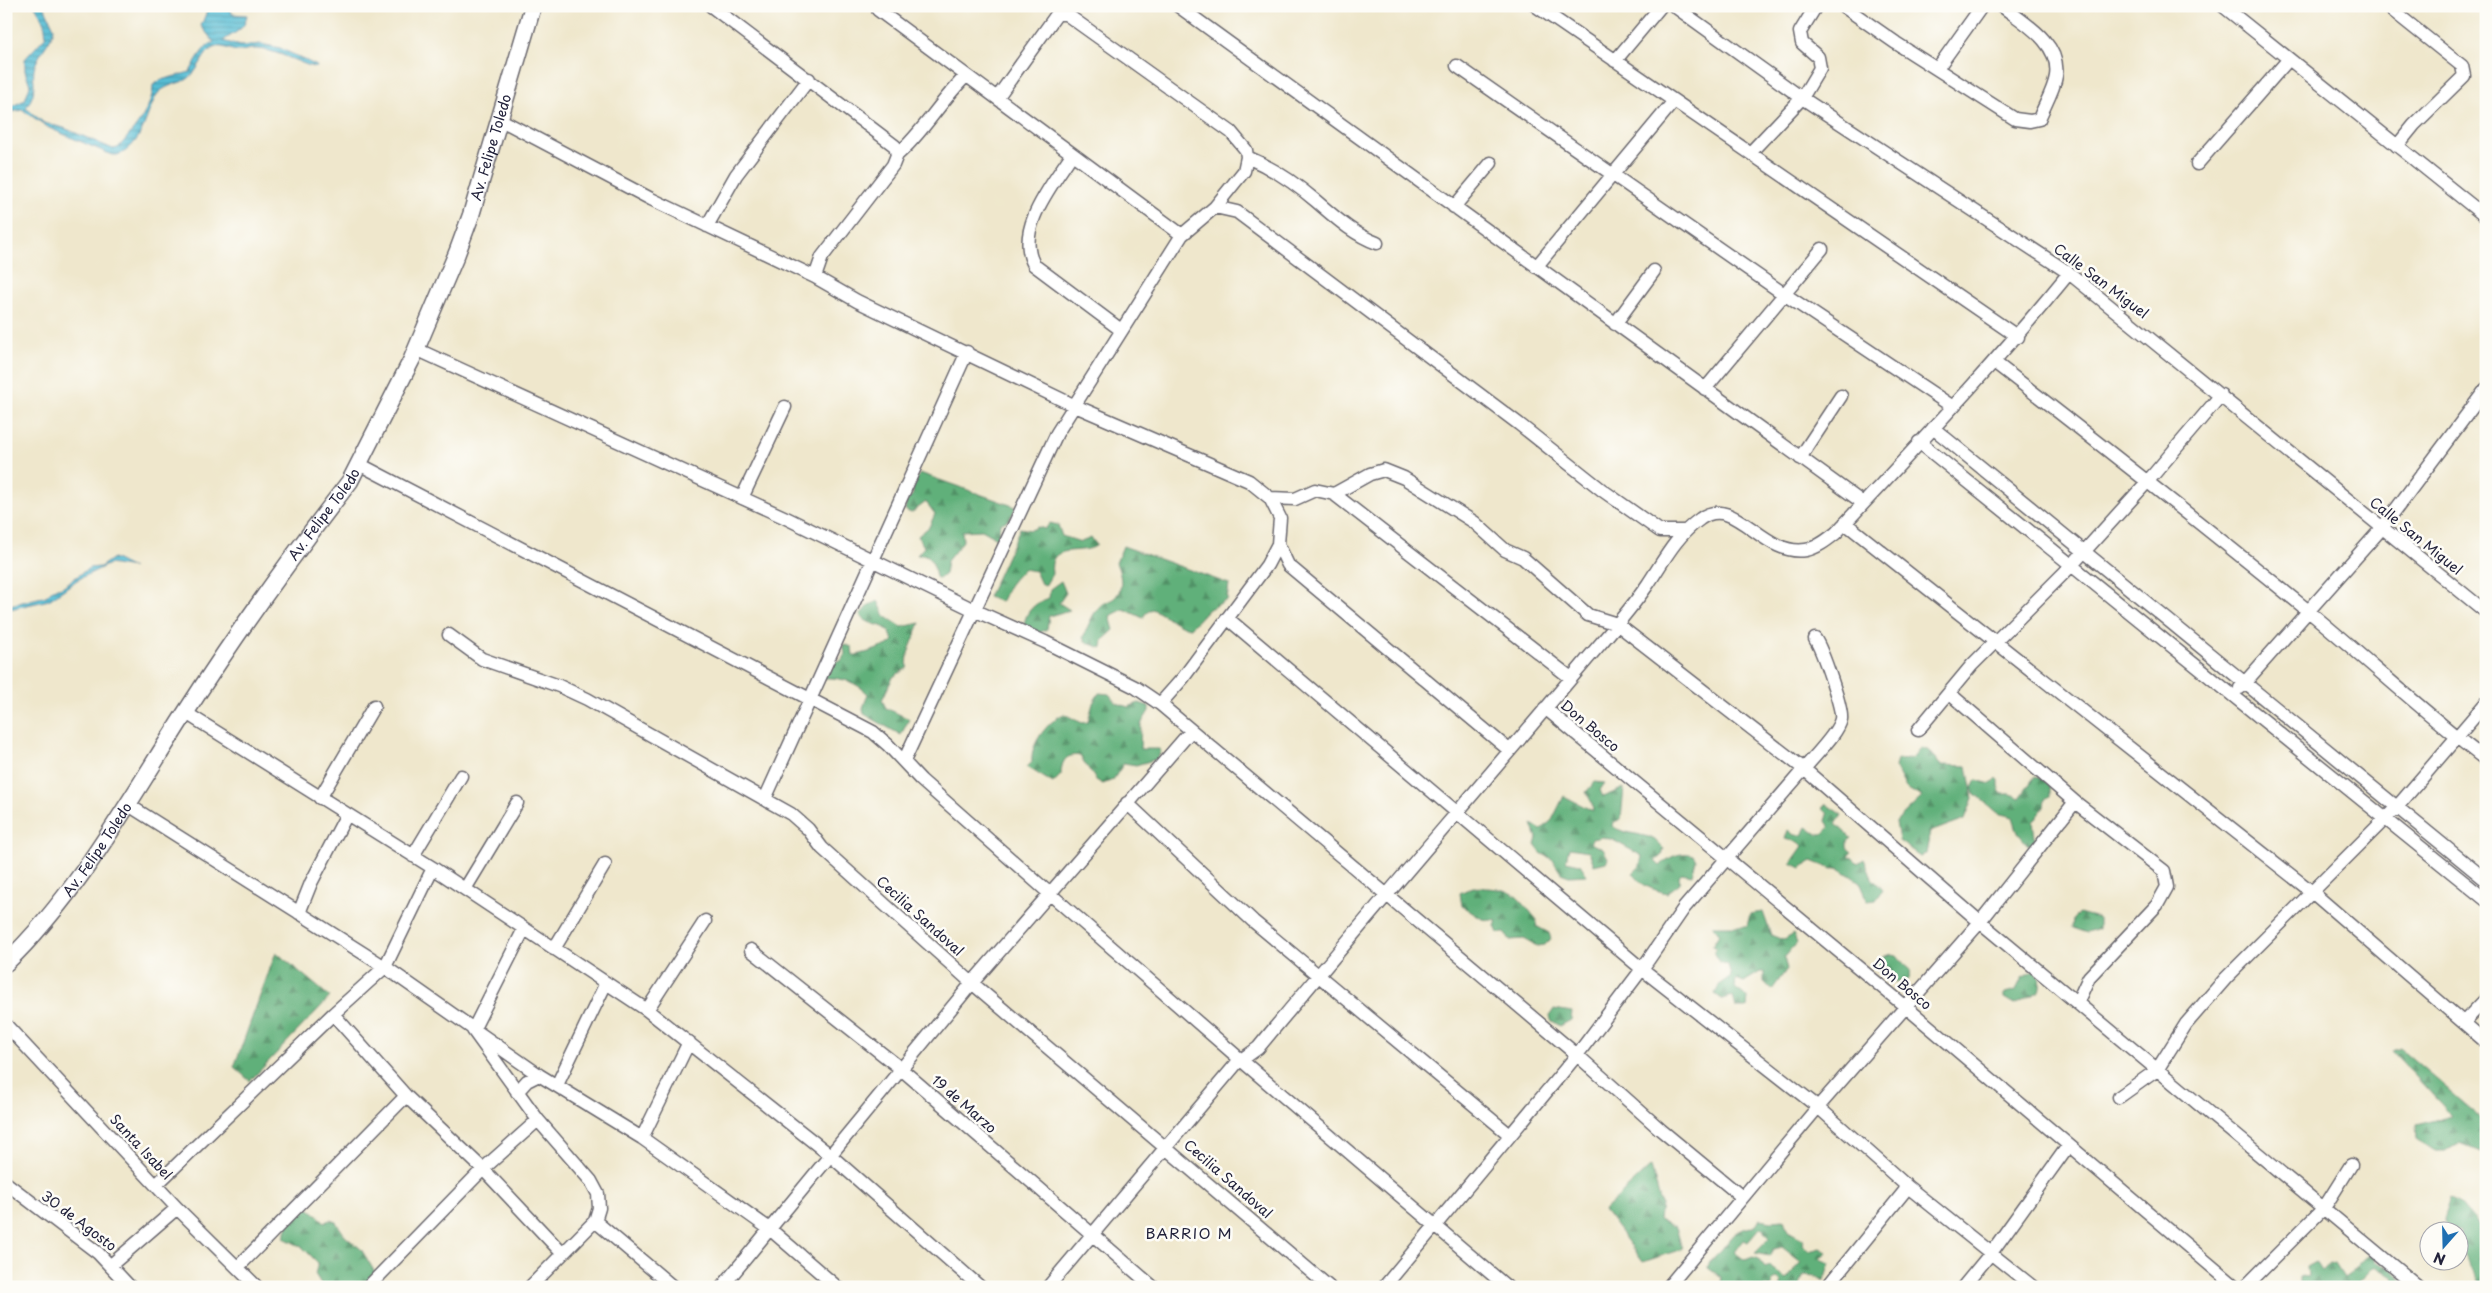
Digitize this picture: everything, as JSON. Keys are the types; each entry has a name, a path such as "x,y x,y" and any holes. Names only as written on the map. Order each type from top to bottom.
{"main road":[{"name":"Av. Felipe Toledo","path":"6,963 28,942 56,908 186,713 350,481 416,349 471,215 533,6"}],"street":[{"path":"711,6 895,146 897,155"},
{"path":"1178,6 1863,503"},
{"path":"1536,6 2018,336"},
{"path":"1615,61 1661,6"},
{"name":"Calle San Miguel","path":"1674,6 1802,98 2069,274 2221,395 2486,612"},
{"path":"1750,154 1802,98 1820,68 1818,57 1802,42 1800,32 1816,6"},
{"path":"1937,69 1982,6"},
{"path":"1845,7 2015,119 2030,121 2039,119 2056,76 2054,54 2036,32 2002,6"},
{"path":"2223,6 2486,217"},
{"path":"2386,6 2462,66 2464,76 2414,125 2398,146"},
{"path":"878,10 1182,235"},
{"path":"904,761 1057,433 1182,235 1215,207 1228,192 1244,171 1248,157 1242,144 1230,132 1066,14 1057,14 997,98"},
{"path":"2197,164 2289,59"},
{"path":"1457,66 1784,294 1953,407"},
{"path":"814,277 822,257 893,165 897,155 915,140 945,98 966,76"},
{"path":"707,226 736,174 808,79"},
{"path":"1536,267 1674,101"},
{"path":"499,119 707,226 814,277 857,301 967,352 1073,405 1249,481 1270,498 1280,518 1278,544 1267,565 1160,704"},
{"path":"1072,154 1034,217 1030,232 1029,256 1034,265 1121,330"},
{"path":"1248,157 1268,165 1293,182 1361,237 1377,243"},
{"path":"1454,207 1491,163"},
{"path":"1228,192 1237,212"},
{"path":"1215,207 1237,212 1518,424 1602,490 1660,531 1686,531"},
{"path":"1705,389 1822,249"},
{"path":"1615,324 1654,271"},
{"path":"1048,1287 1091,1234 1241,1060 1258,1048 1385,895 1617,624 1647,585 1664,558 1686,531 1710,513 1726,512 1777,546 1793,550 1807,550 1821,544 1845,523 1953,407 2018,336 2069,274"},
{"path":"416,349 742,498 873,562 1045,642 1117,678 1160,704 1742,1197"},
{"path":"765,800 967,352"},
{"path":"1994,362 2148,481 2308,610 2456,737 2486,760"},
{"path":"2233,696 2382,528 2486,389"},
{"path":"1918,730 1972,665 2072,565 2148,481 2221,395"},
{"path":"1800,458 1841,396"},
{"path":"742,498 785,407"},
{"path":"1933,428 2486,880"},
{"path":"1919,442 2486,900"},
{"path":"359,464 873,732 921,780 1048,892 1507,1287"},
{"path":"1334,494 1370,474 1384,470 1404,478 1474,522 1505,550 1522,558 1588,615 1617,624 1804,769 1980,922 2418,1287"},
{"path":"1270,498 1295,499 1315,490 1334,494 1571,678"},
{"path":"1845,523 2312,892 2486,1042"},
{"path":"1660,531 1664,558"},
{"path":"1278,544 1288,565 1510,750"},
{"path":"1227,618 1455,813 1642,969 1818,1107 1908,1187 2032,1287"},
{"name":"Cecilia Sandoval","path":"449,635 482,660 559,686 587,699 791,814 808,830 822,848 972,983 1166,1146 1329,1287"},
{"path":"1384,1287 1577,1056 1642,969 1684,908 1837,729 1842,718 1822,649 1815,638"},
{"path":"1948,694 2075,802 2164,871 2166,887 2152,912 2090,976 2077,1003"},
{"path":"2119,1097 2157,1070 2186,1024 2233,971 2397,807 2486,702"},
{"path":"320,798 374,706"},
{"name":"Don Bosco","path":"1545,708 1906,1007 2236,1287"},
{"path":"186,713 433,868 647,1010 830,1154 980,1287"},
{"path":"722,1287 900,1068 1048,892 1191,731"},
{"path":"413,856 461,776"},
{"path":"1668,1287 1818,1107 1980,922 2075,802"},
{"path":"464,889 517,803"},
{"path":"1127,803 1252,921 1510,1135"},
{"path":"127,804 385,967 473,1030 539,1074 642,1138 770,1230 837,1287"},
{"path":"299,913 311,883 347,814"},
{"path":"554,948 605,864"},
{"path":"156,1185 333,1014 385,967 433,868"},
{"path":"647,1010 705,922"},
{"path":"473,1030 524,929"},
{"name":"19 de Marzo","path":"750,950 900,1068 1153,1287"},
{"path":"557,1085 606,983"},
{"path":"2464,1022 2486,999"},
{"path":"333,1014 406,1096 483,1169 562,1253"},
{"name":"Santa Isabel","path":"6,1025 177,1208 257,1287"},
{"path":"473,1030 538,1120 591,1181 598,1194 599,1208 596,1220 530,1287"},
{"path":"642,1138 689,1042"},
{"path":"517,1092 527,1081 539,1074"},
{"path":"238,1267 406,1096"},
{"path":"368,1287 483,1169 538,1120"},
{"path":"1963,1287 1991,1253 2068,1146"},
{"path":"2245,1287 2324,1208 2351,1164"},
{"name":"30 de Agosto","path":"6,1183 111,1265 130,1287"},
{"path":"1827,1287 1908,1187"},
{"path":"111,1265 177,1208"},
{"path":"596,1220 673,1287"}],"green space":[{"path":"920,473 1016,507 1010,519 1000,524 998,539 982,530 962,531 963,541 947,561 945,574 939,579 936,577 933,564 927,555 917,555 924,547 918,536 929,527 935,514 926,502 911,513 905,510 906,502 913,494 913,486"},
{"path":"1050,523 1058,525 1062,536 1081,542 1091,538 1097,545 1083,550 1060,553 1052,563 1052,574 1045,586 1041,584 1035,571 1023,569 1010,585 1001,602 988,597 1020,528 1031,530 1038,527 1045,529"},
{"path":"1123,546 1229,584 1227,600 1207,610 1190,628 1182,626 1152,609 1143,618 1124,609 1110,616 1114,630 1103,640 1102,648 1087,643 1083,638 1094,614 1101,605 1117,595 1121,587 1116,563"},
{"path":"1061,581 1066,593 1059,603 1070,610 1049,616 1047,629 1039,633 1030,631 1024,625 1029,611 1039,602 1049,598 1050,589"},
{"path":"878,601 885,616 902,627 920,623 908,653 907,668 893,677 882,700 886,708 909,719 901,735 864,714 863,708 868,694 859,686 836,678 824,678 828,662 841,661 845,654 843,644 852,647 853,655 856,655 893,642 888,630 864,620 860,615 869,605"},
{"path":"1099,693 1109,694 1117,703 1128,707 1139,703 1149,706 1149,711 1141,724 1140,749 1159,749 1161,752 1157,759 1136,765 1124,763 1113,780 1103,784 1096,780 1080,756 1068,757 1063,762 1061,775 1053,783 1027,767 1032,762 1032,755 1037,741 1046,728 1064,714 1082,723 1088,722 1093,703"},
{"path":"1921,748 1930,751 1940,765 1967,766 1973,798 1965,819 1930,832 1926,854 1920,856 1899,841 1896,822 1922,797 1906,788 1895,767 1897,760 1912,759"},
{"path":"2035,776 2045,780 2050,788 2050,796 2045,799 2044,807 2033,822 2036,844 2028,845 2018,833 2013,817 1997,813 1974,793 1972,788 1976,780 1991,784 1997,778 1999,780 1999,790 2002,794 2011,794 2020,798"},
{"path":"1595,782 1605,783 1600,790 1603,797 1624,788 1621,819 1614,822 1612,826 1655,840 1664,849 1662,855 1655,861 1660,866 1675,856 1693,855 1696,860 1692,875 1681,873 1679,876 1680,883 1667,893 1652,889 1640,881 1633,873 1640,866 1642,856 1613,840 1603,837 1592,839 1590,843 1603,849 1608,858 1606,862 1594,865 1589,851 1569,848 1566,861 1580,864 1587,875 1569,876 1561,873 1552,859 1541,853 1535,845 1537,838 1532,824 1541,830 1552,820 1564,796 1593,811 1592,803 1586,792"},
{"path":"1826,804 1842,815 1836,824 1851,838 1847,841 1847,848 1852,852 1849,855 1858,863 1864,859 1872,878 1883,890 1876,900 1868,901 1860,882 1839,868 1832,869 1812,861 1801,868 1791,863 1803,846 1799,842 1785,839 1788,830 1794,835 1803,835 1807,827 1817,834 1822,834 1830,827 1826,821 1828,814 1822,808"},
{"path":"1473,887 1504,890 1516,896 1537,920 1536,926 1549,933 1551,939 1545,945 1537,946 1524,939 1510,940 1504,933 1498,933 1495,926 1497,921 1482,919 1462,906 1460,893"},
{"path":"1763,912 1771,935 1783,940 1793,934 1797,943 1784,958 1787,969 1772,990 1764,982 1764,972 1760,972 1744,982 1736,979 1735,988 1748,998 1747,1008 1736,1008 1733,996 1722,999 1715,994 1720,984 1731,976 1728,965 1720,962 1714,952 1716,948 1712,946 1719,934 1713,926 1747,926 1750,914"},
{"path":"2079,913 2098,918 2098,929 2087,933 2072,928 2073,919"},
{"path":"276,952 330,997 250,1081 234,1067"},
{"path":"1892,954 1897,955 1911,970 1909,979 1888,982 1877,969 1878,958"},
{"path":"2034,971 2040,981 2040,991 2015,1004 2005,998 2005,993 2016,990 2022,978"},
{"path":"1554,1009 1572,1012 1571,1020 1560,1026 1551,1020 1550,1015"},
{"path":"2400,1048 2486,1122 2486,1154 2460,1144 2444,1151 2435,1151 2417,1139 2416,1125 2452,1116 2392,1051"},
{"path":"1651,1166 1661,1204 1659,1220 1676,1227 1682,1249 1643,1262 1604,1210"},
{"path":"2450,1198 2459,1203 2486,1234 2486,1287 2482,1287 2470,1266 2470,1220 2443,1219"},
{"path":"303,1208 310,1209 325,1222 330,1220 336,1222 346,1237 361,1249 376,1274 361,1287 323,1287 315,1274 318,1263 302,1247 284,1238 290,1219"},
{"path":"1760,1219 1784,1220 1788,1231 1803,1239 1802,1244 1809,1251 1820,1248 1827,1252 1821,1259 1830,1263 1824,1281 1817,1276 1804,1275 1799,1284 1802,1287 1781,1287 1781,1282 1777,1279 1772,1281 1772,1287 1720,1287 1721,1277 1708,1268 1710,1262 1735,1234 1748,1227 1754,1227","holes":["1760,1228 1764,1228 1764,1232 1770,1238 1755,1253 1769,1256 1773,1249 1782,1247 1801,1262 1786,1279 1769,1266 1765,1268 1758,1259 1753,1257 1745,1260 1734,1252 1743,1240 1748,1242"]},
{"path":"2372,1253 2376,1254 2375,1261 2390,1268 2405,1281 2400,1283 2401,1287 2390,1287 2394,1278 2375,1266 2360,1281 2357,1287 2302,1287 2299,1284 2299,1276 2308,1277 2307,1266 2316,1261 2322,1270 2330,1263 2335,1264 2344,1278"}],"water":[{"path":"35,6 44,6 54,28 51,38 36,63 33,94 26,108 44,123 64,128 113,149 118,148 141,120 150,103 153,85 161,80 190,72 203,51 214,42 201,26 209,6 230,6 232,14 247,15 244,25 223,41 241,46 261,44 280,48 317,66 316,68 266,50 235,51 221,47 214,48 207,53 190,77 166,88 156,96 142,129 133,144 119,155 112,155 49,128 23,110 6,115 6,109 25,100 30,85 25,71 25,59 46,36 44,21"},
{"path":"113,558 133,568 109,564 77,580 49,600 6,610 6,606 46,596 53,589 62,587 89,568 100,567"}],"district":[{"name":"BARRIO M","path":"1189,1234"}]}
